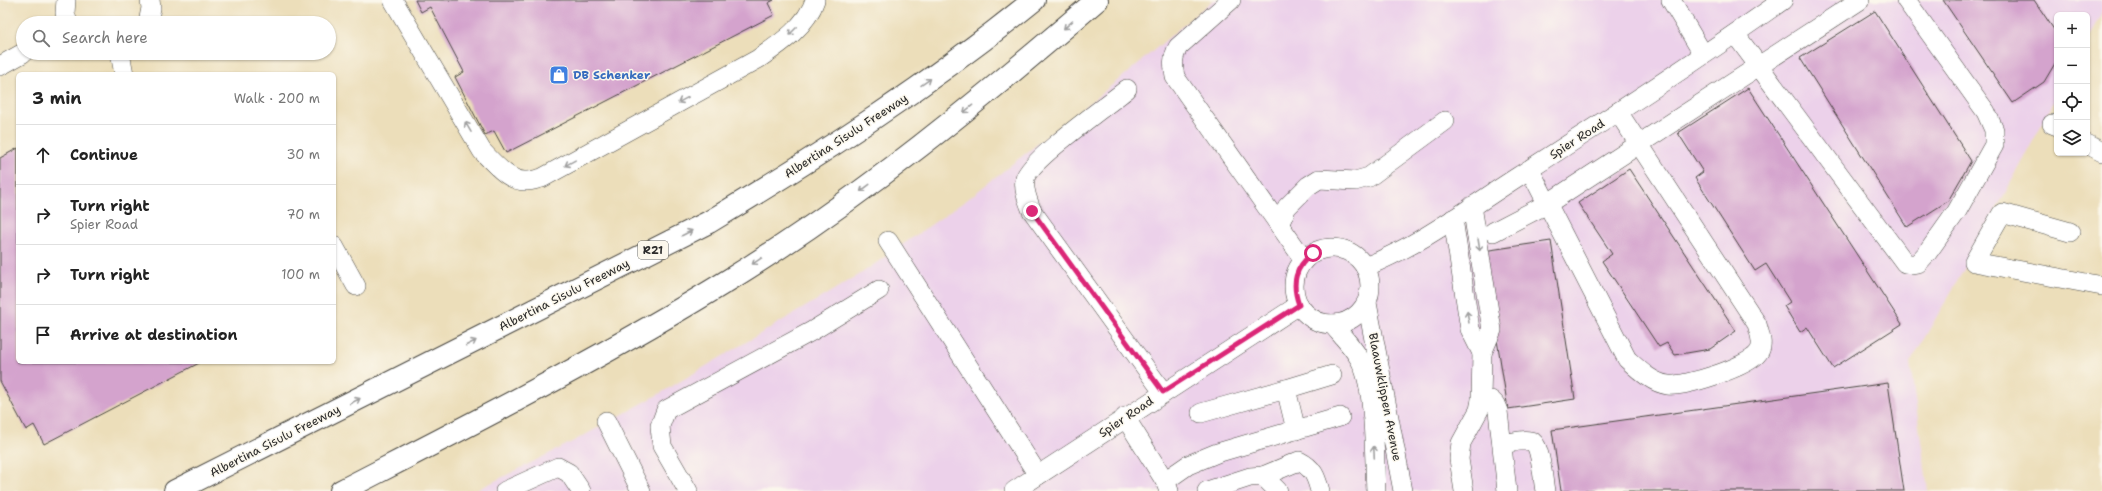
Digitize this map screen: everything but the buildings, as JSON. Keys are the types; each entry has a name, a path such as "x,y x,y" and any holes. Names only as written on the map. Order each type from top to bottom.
{"highway":[{"name":"Albertina Sisulu Freeway","path":"175,491 709,222 794,171 899,101 979,45 1034,0"},
{"path":"341,491 556,380 732,278 859,193 921,146 1008,77 1097,0"}],"street":[{"path":"66,0 66,16"},
{"path":"149,16 151,8 150,0"},
{"path":"393,0 482,151 498,167 511,176 525,182 542,178 758,59 781,44 796,29 812,8 815,0"},
{"path":"1231,0 1178,47 1173,56 1173,66 1180,86 1304,260"},
{"path":"1671,0 1703,54"},
{"name":"Spier Road","path":"1366,267 1396,255 1530,170 1735,34 1783,0"},
{"path":"1493,232 1547,204 1860,0"},
{"path":"1735,34 1905,263 1912,264 1918,262 1928,252 1957,211 1994,145 1994,130 1986,112 1906,0"},
{"path":"0,66 16,57"},
{"path":"121,60 124,72"},
{"path":"1127,89 1042,156 1026,177 1025,188 1032,211 1163,392"},
{"path":"1530,170 1627,359 1644,375 1667,385 1692,383 1748,362 1759,353 1762,343 1757,324 1618,112"},
{"path":"1279,225 1287,207 1308,186 1319,179 1356,181 1369,177 1445,121"},
{"path":"2090,146 2102,152"},
{"path":"1464,491 1459,459 1461,443 1475,420 1481,400 1482,353 1492,330 1472,206"},
{"path":"2070,232 2002,213 1974,262 2102,286"},
{"path":"1453,219 1470,329 1482,353"},
{"path":"888,241 1038,474"},
{"path":"1336,248 1348,251 1358,258 1366,267 1370,279 1370,291 1367,303 1361,312 1352,319 1342,323 1332,324 1313,319 1299,305 1295,294 1294,282 1297,270 1304,260 1313,253 1324,249 1336,248"},
{"path":"336,250 356,286"},
{"path":"688,491 662,446 660,426 666,410 812,331 879,290"},
{"name":"Blaauwklippen Avenue","path":"1367,303 1403,491"},
{"name":"Spier Road","path":"1014,491 1163,392 1299,305"},
{"name":"Blaauwklippen Avenue","path":"1332,324 1359,358 1367,374 1370,392 1376,491"},
{"path":"1201,413 1332,376"},
{"path":"1286,389 1296,430"},
{"path":"1481,400 1491,400 1495,404 1508,491"},
{"path":"1125,418 1167,486 1188,465 1217,453 1340,418"},
{"path":"606,421 641,491"},
{"path":"1502,444 1528,441 1533,442 1538,449 1545,491"},
{"path":"1207,491 1250,477 1263,476 1299,461 1310,467 1316,478 1320,491"},
{"path":"505,491 558,467 569,473 581,491"},
{"path":"1263,476 1278,491"}],"shaded area":[{"path":"1213,0 2102,0 2102,12 2090,34 2090,12 2054,12 2054,102 1966,266 1910,363 1928,491 475,491 574,441 654,397 859,275 968,199 1126,74"}],"place":[{"name":"DB Schenker","path":"559,75"}],"route":[{"path":"1032,211 1163,392 1299,305 1295,294 1294,282 1297,270 1304,260 1313,253"}]}
